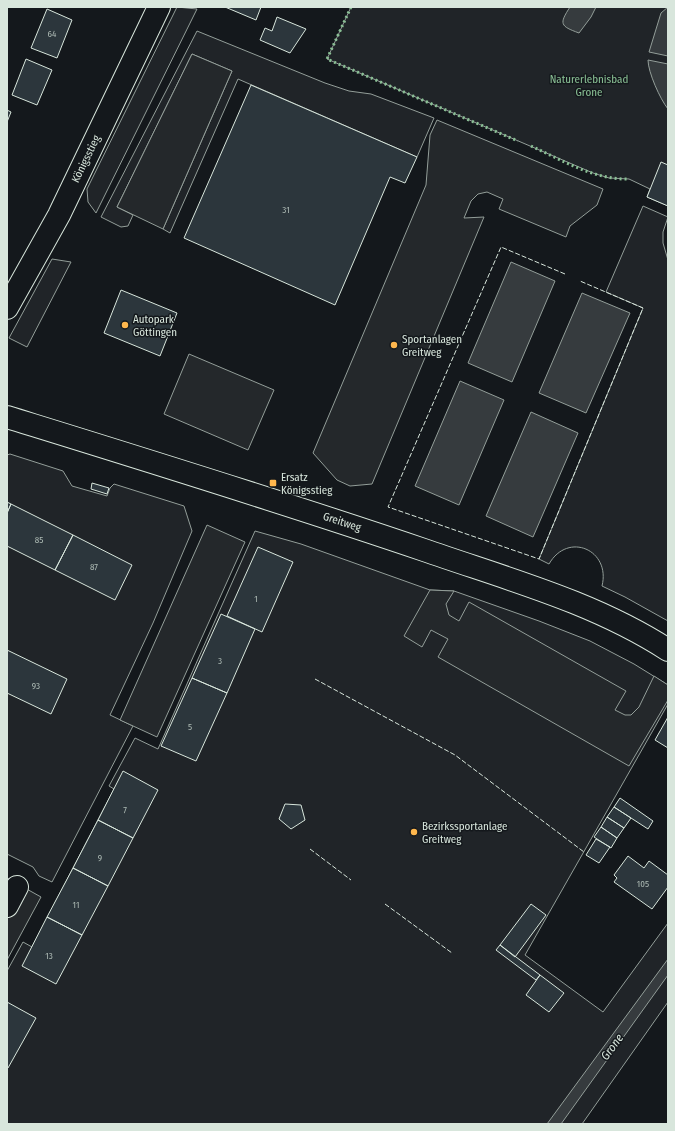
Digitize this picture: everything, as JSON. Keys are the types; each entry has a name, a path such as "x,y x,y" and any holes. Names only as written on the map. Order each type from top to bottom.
{"street":[{"name":"Königsstieg","path":"7,308 59,215 159,7"},
{"name":"Greitweg","path":"7,417 334,519 566,598 639,631 668,650"},
{"path":"7,906 17,886"}],"green space":[{"path":"177,7 197,9 96,213 88,202 87,189"},
{"name":"Naturerlebnisbad Grone","path":"351,7 668,7 668,206 647,197 650,189 629,179 609,178 593,173 327,59"},
{"path":"197,31 325,83 349,91 371,94 434,118 417,157 238,79 170,233 163,229 232,71 192,54 117,207 133,215 128,226 121,227 101,217"},
{"path":"643,206 668,217 663,232 663,243 668,260 668,621 602,586 603,573 600,563 594,555 586,549 576,547 567,548 557,554 549,564 539,559 643,308 606,292"},
{"path":"52,259 71,262 27,347 9,338"},
{"path":"10,454 63,471 72,486 107,496 110,488 114,484 184,506 192,531 153,623 110,715 133,726 52,882 39,876 33,867 7,854 7,455"},
{"name":"Bezirkssportanlage Greitweg","path":"255,531 301,544 430,590 454,591 539,621 590,641 634,664 668,685 668,704 525,955 603,1012 668,923 668,1002 582,1124 7,1124 7,971 23,942 32,947 114,789 109,786 135,738 158,749"}],"shaded area":[{"path":"192,54 232,71 163,229 117,207"},
{"name":"Sportanlagen Greitweg","path":"437,120 603,189 597,205 570,226 566,237 499,209 503,199 487,192 478,194 471,201 464,218 484,217 372,484 350,486 337,480 313,453 426,185 430,135"},
{"path":"189,354 274,390 248,450 164,414"},
{"path":"207,525 245,542 157,737 120,720"},
{"path":"430,590 454,591 446,604 449,615 459,621 469,602 626,691 615,710 625,715 631,715 639,707 654,676 668,685 668,700 629,766 438,657 448,639 431,630 422,647 404,636"},
{"path":"7,878 41,897 7,960"}],"water":[{"path":"570,7 596,7 591,17 579,33 563,24 564,17"},
{"path":"668,7 668,56 649,52 661,13"},
{"path":"648,60 668,64 668,109 655,85"},
{"path":"511,262 555,281 512,382 468,363"},
{"path":"582,293 630,313 586,413 539,393"},
{"path":"460,381 504,400 459,505 415,486"},
{"path":"531,412 578,433 533,537 486,516"},
{"name":"Grone","path":"668,959 668,975 561,1124 547,1124"}],"building":[{"path":"225,7 261,7 256,20"},
{"path":"47,9 72,20 57,58 31,48"},
{"path":"277,17 306,29 290,53 260,40 265,28 272,31"},
{"path":"26,59 52,70 37,105 12,95"},
{"path":"251,85 417,157 405,183 390,177 335,305 184,238"},
{"path":"7,110 11,112 7,122"},
{"path":"661,162 668,165 668,206 647,197"},
{"path":"121,290 177,313 160,356 104,333"},
{"path":"92,483 109,488 107,494 91,489"},
{"path":"7,502 11,504 7,513"},
{"path":"11,504 73,535 55,570 7,546 7,513"},
{"path":"73,535 132,565 115,600 55,570"},
{"path":"258,547 293,562 262,632 227,616"},
{"path":"221,614 255,629 227,693 192,678"},
{"path":"7,650 67,679 51,714 7,693"},
{"path":"192,678 227,693 196,761 161,746"},
{"path":"668,717 668,748 655,740"},
{"path":"123,771 158,790 133,838 98,820"},
{"path":"620,798 653,821 648,829 614,807"},
{"path":"285,804 301,805 305,820 291,829 279,819"},
{"path":"614,807 631,818 624,828 607,817"},
{"path":"607,817 624,828 617,838 601,827"},
{"path":"98,820 133,838 108,886 73,868"},
{"path":"601,827 617,838 611,848 594,837"},
{"path":"596,839 610,847 599,863 586,855"},
{"path":"628,856 644,868 649,861 668,875 668,887 652,909 614,882 617,878 614,875"},
{"path":"73,868 108,886 82,935 47,917"},
{"path":"531,904 546,915 515,957 500,945"},
{"path":"47,917 82,935 56,984 22,966"},
{"path":"500,945 540,975 536,980 496,950"},
{"path":"540,975 564,993 549,1012 526,995"},
{"path":"7,1002 36,1018 8,1068 7,1067"}],"hedge":[{"path":"351,7 327,59 518,141"},
{"path":"531,146 591,173 629,179"}],"fence":[{"path":"565,274 501,247 388,507 539,559 643,308 580,281"},
{"path":"315,679 455,755 584,852"},
{"path":"310,849 351,880"},
{"path":"385,904 452,953"}],"place":[{"name":"Autopark Göttingen","path":"125,325"},
{"name":"Sportanlagen Greitweg","path":"394,345"},
{"name":"Ersatz Königsstieg","path":"273,483"},
{"name":"Bezirkssportanlage Greitweg","path":"414,832"}]}
